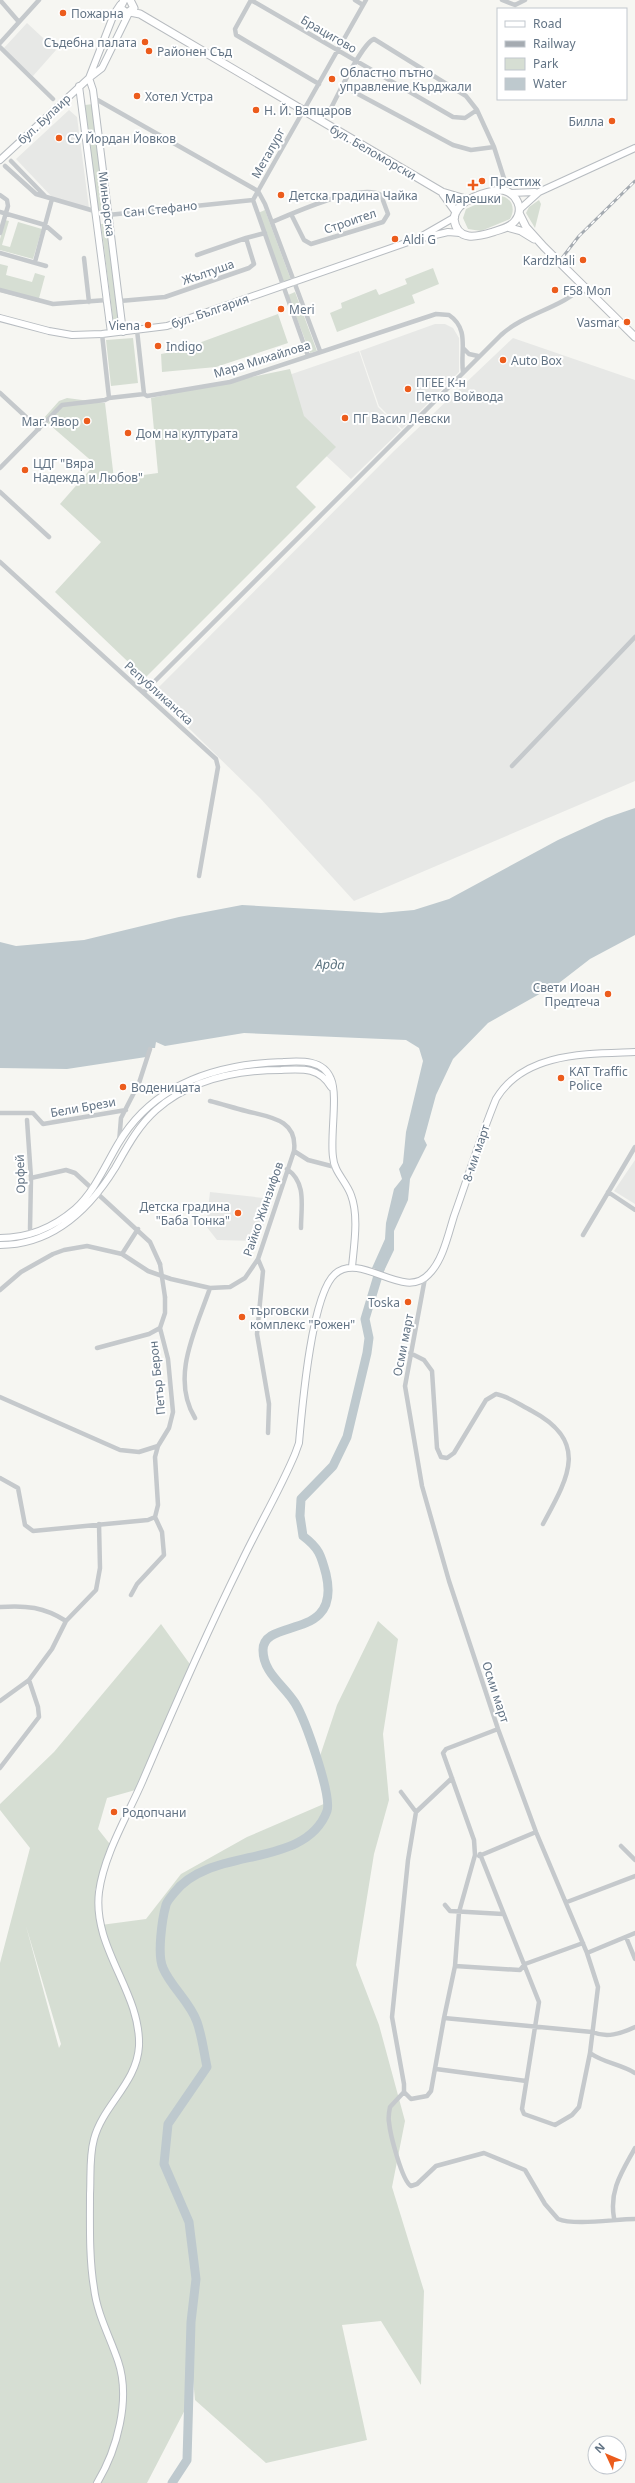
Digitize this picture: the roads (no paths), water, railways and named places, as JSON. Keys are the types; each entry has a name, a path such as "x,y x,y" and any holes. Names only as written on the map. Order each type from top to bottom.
{"main road":[{"path":"113,0 121,3"},
{"path":"121,3 123,12 129,13 133,2"},
{"name":"бул. Беломорски","path":"133,2 140,14"},
{"path":"89,78 114,14 121,3"},
{"name":"бул. Беломорски","path":"129,13 140,14 442,192 469,200"},
{"name":"бул. Булаир","path":"1,156 79,86 102,68 129,13"},
{"name":"Миньорска","path":"89,78 94,98 123,332"},
{"name":"Миньорска","path":"79,86 111,333"},
{"path":"539,192 519,211 514,222 507,227 477,237 468,237 460,233 455,225 455,214 469,200 498,190 524,194 539,192 635,148"},
{"name":"бул. Беломорски","path":"442,192 455,214"},
{"path":"509,192 517,200 519,211 526,227 635,337"},
{"name":"бул. България","path":"414,240 455,214"},
{"path":"507,227 521,231 544,246"},
{"name":"бул. България","path":"0,318 64,334 102,334 137,330 180,322 414,240 448,232 460,233"},
{"name":"8-ми март","path":"425,1278 438,1261 489,1115 496,1099 506,1085 521,1072 548,1061 635,1052"},
{"path":"0,1238 29,1234 60,1220 80,1204 92,1189 119,1144 138,1117 166,1093 189,1080 221,1069 245,1064 306,1061 321,1067 331,1079 332,1150 335,1167 352,1200 354,1225 352,1267"},
{"path":"0,1245 36,1239 56,1230 76,1218 98,1193 144,1122 170,1099 186,1090 205,1082 247,1072 286,1070 315,1071 323,1076 332,1088"},
{"path":"97,2483 107,2466 114,2443 121,2413 123,2386 118,2361 105,2327 94,2289 91,2164 94,2139 101,2124 133,2071 139,2048 136,2019 102,1930 98,1912 102,1879 113,1848 186,1681 241,1562 295,1454 299,1443 306,1370 326,1286 336,1273 352,1267 411,1283 425,1278"}],"street":[{"path":"0,0 19,22"},
{"path":"0,42 39,0"},
{"path":"251,0 236,29 235,34 237,37 319,84"},
{"name":"Брацигово","path":"251,0 453,117 465,118 476,108"},
{"path":"355,0 363,5"},
{"name":"Металург","path":"252,200 366,0"},
{"path":"502,0 514,2 525,0"},
{"path":"330,110 370,40 377,39 466,96 476,108 494,147 502,178 509,192"},
{"path":"0,47 53,99"},
{"path":"344,86 452,145 471,150 494,147"},
{"path":"94,98 258,191"},
{"name":"Сан Стефано","path":"11,161 46,198"},
{"name":"Сан Стефано","path":"5,166 31,192 95,213 108,215 252,200"},
{"path":"498,190 502,178"},
{"name":"Металург","path":"258,191 272,222 320,352"},
{"name":"Строител","path":"272,222 291,214 342,196 372,191 381,195 388,214 383,222 311,244 304,240 291,214"},
{"path":"0,195 7,200 6,213 0,233"},
{"path":"35,262 52,200"},
{"path":"252,200 308,356"},
{"path":"0,212 44,225 60,238"},
{"path":"197,255 265,233"},
{"name":"Жълтуша","path":"120,301 165,297 249,268 254,264 246,238"},
{"path":"0,253 46,266"},
{"path":"84,258 89,302"},
{"path":"144,692 478,356 509,328 571,298 584,286"},
{"path":"0,290 53,304 107,300"},
{"name":"Мара Михайлова","path":"0,468 62,405 144,394 147,396 230,382 441,313 448,315 459,324 464,349 463,372"},
{"path":"137,330 144,394"},
{"path":"102,334 109,398"},
{"path":"464,349 469,354 478,356"},
{"path":"0,393 39,429"},
{"path":"0,492 49,536"},
{"name":"Републиканска","path":"0,562 144,692 218,763 208,837 199,876"},
{"path":"512,766 635,637"},
{"path":"119,1144 118,1131 139,1083 150,1050"},
{"name":"Райко Жинзифов","path":"0,1290 21,1272 64,1250 87,1246 122,1254 153,1273 210,1288 222,1289 239,1283 253,1268 258,1258 294,1151 294,1135 279,1120 210,1101"},
{"name":"Бели Брези","path":"0,1113 33,1113 43,1124 126,1110"},
{"name":"Орфей","path":"27,1120 31,1178 30,1229"},
{"path":"583,1235 635,1147"},
{"path":"294,1151 308,1160 335,1167"},
{"path":"288,1169 299,1181 302,1191 301,1228"},
{"name":"Петър Берон","path":"31,1178 66,1170 75,1173 138,1229 150,1242 160,1264 166,1313 160,1328 168,1359 173,1412 169,1428 158,1446 154,1469 158,1505 155,1516"},
{"path":"608,1192 635,1210"},
{"path":"122,1254 138,1229"},
{"path":"258,1258 264,1271 257,1334 269,1404 268,1433"},
{"name":"Осми март","path":"425,1278 410,1353 406,1397 422,1486 449,1582 498,1729 536,1832 587,1952 598,1987 590,2053 578,2110 559,2124 552,2125 524,2114 522,2109 526,2081"},
{"path":"194,1418 184,1394 184,1372 210,1288"},
{"path":"97,1348 149,1334 160,1328"},
{"path":"410,1353 424,1360 432,1371 437,1448 441,1457 447,1458 454,1453 486,1400 496,1394 545,1418 558,1429 568,1448 568,1471 561,1490 543,1524"},
{"path":"0,1397 120,1450 139,1452 158,1446"},
{"path":"0,1478 18,1488 24,1522 30,1530 148,1520 155,1516 162,1532 164,1555 137,1584 131,1595"},
{"path":"0,1701 29,1680 52,1649 66,1621 96,1590 100,1568 99,1524"},
{"path":"0,1607 20,1606 50,1611 66,1621"},
{"path":"0,1768 39,1717 38,1707 29,1680"},
{"path":"404,2092 411,2099 427,2096 431,2091 455,1966 459,1912 474,1862 474,1840 443,1751 498,1729"},
{"path":"452,1778 416,1812 392,2010 394,2030 404,2077 404,2092 390,2107 389,2122 398,2159 409,2186 417,2184 436,2166 484,2153 525,2170 544,2204 558,2219 593,2221 614,2218 635,2219"},
{"path":"401,1792 416,1812"},
{"path":"474,1862 480,1854 536,1832"},
{"path":"621,1846 635,1860"},
{"path":"436,2070 526,2081 539,2002 480,1854"},
{"path":"567,1902 635,1876"},
{"path":"445,1905 450,1911 503,1914"},
{"path":"587,1952 635,1933"},
{"path":"626,1937 635,1959"},
{"path":"455,1966 520,1970 525,1964 583,1943"},
{"path":"444,2018 592,2032 610,2036 635,2028"},
{"path":"590,2053 605,2062 621,2066 635,2073"},
{"path":"614,2218 612,2204 614,2190 620,2174 635,2148"}],"water":[{"name":"Арда","path":"635,808 635,935 590,959 559,983 488,1023 453,1059 436,1095 424,1139 427,1145 410,1179 408,1200 394,1231 394,1250 384,1271 372,1268 385,1239 386,1223 394,1189 402,1179 399,1169 403,1163 406,1132 423,1061 419,1048 406,1040 244,1033 165,1046 156,1042 155,1048 149,1048 146,1057 67,1069 0,1068 0,942 16,946 84,940 179,917 242,905 381,913 414,910 449,899 558,840 606,818"}],"waterway":[{"path":"172,2483 187,2460 191,2322 196,2279 189,2222 164,2164 168,2124 207,2067 200,2033 194,2015 166,1975 161,1962 160,1946 163,1919 168,1900 190,1878 210,1868 278,1850 299,1842 316,1829 327,1811 326,1790 322,1774 305,1724 295,1703 266,1665 263,1650 266,1640 275,1634 313,1619 323,1610 328,1595 326,1574 319,1552 313,1544 303,1536 300,1516 301,1499 333,1466 347,1437 367,1353 369,1338 365,1319 383,1259"}],"railway":[{"path":"562,258 579,236 635,181"}],"place":[{"name":"Пожарна","path":"63,13"},
{"name":"Съдебна палата","path":"145,42"},
{"name":"Районен Съд","path":"149,51"},
{"name":"Областно пътно управление Кърджали","path":"332,79"},
{"name":"Хотел Устра","path":"137,96"},
{"name":"Н. Й. Вапцаров","path":"256,110"},
{"name":"Билла","path":"612,121"},
{"name":"СУ Йордан Йовков","path":"59,138"},
{"name":"Престиж","path":"482,181"},
{"name":"Марешки","path":"473,185"},
{"name":"Детска градина Чайка","path":"281,195"},
{"name":"Aldi G","path":"395,239"},
{"name":"Kardzhali","path":"583,260"},
{"name":"F58 Mол","path":"555,290"},
{"name":"Meri","path":"281,309"},
{"name":"Vasmar","path":"627,322"},
{"name":"Viena","path":"148,325"},
{"name":"Indigo","path":"158,346"},
{"name":"Auto Box","path":"503,360"},
{"name":"ПГЕЕ К-н Петко Войвода","path":"408,389"},
{"name":"ПГ Васил Левски","path":"345,418"},
{"name":"Маг. Явор","path":"87,421"},
{"name":"Дом на културата","path":"128,433"},
{"name":"ЦДГ \"Вяра Надежда и Любов\"","path":"25,470"},
{"name":"Свети Иоан Предтеча","path":"608,994"},
{"name":"KAT Traffic Police","path":"561,1078"},
{"name":"Воденицата","path":"123,1087"},
{"name":"Детска градина \"Баба Тонка\"","path":"238,1213"},
{"name":"Toska","path":"408,1302"},
{"name":"търговски комплекс \"Рожен\"","path":"242,1317"},
{"name":"Родопчани","path":"114,1812"}]}
